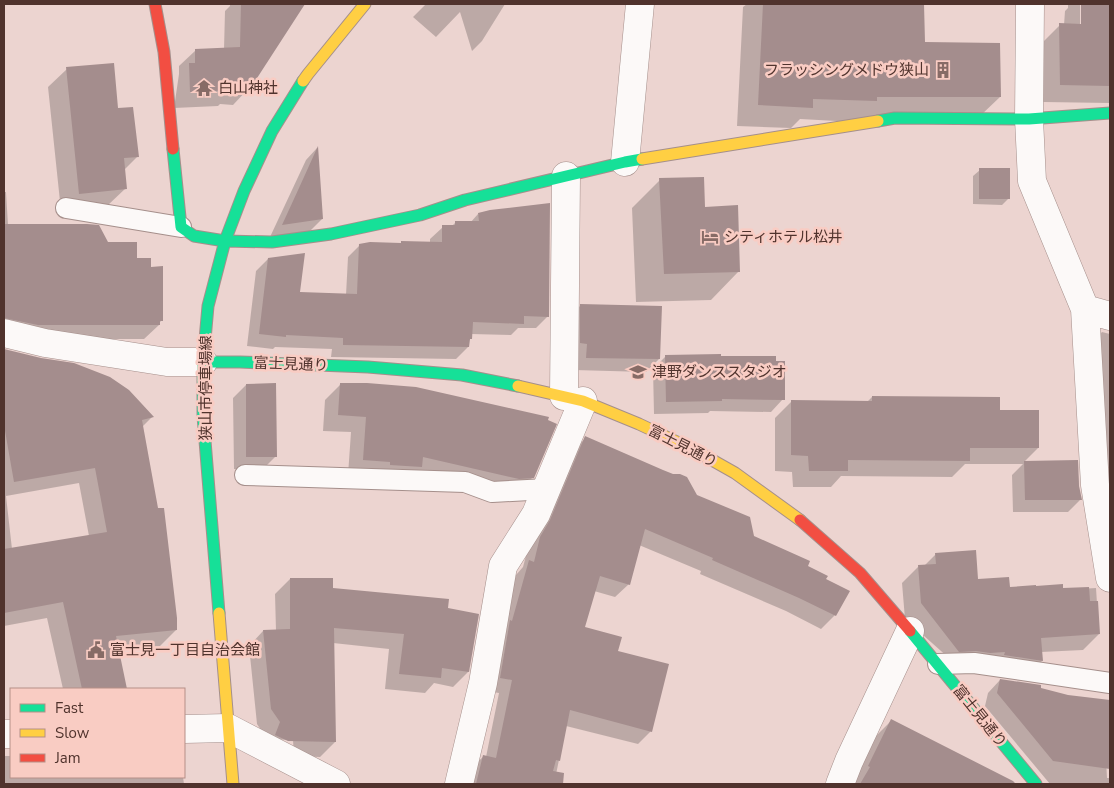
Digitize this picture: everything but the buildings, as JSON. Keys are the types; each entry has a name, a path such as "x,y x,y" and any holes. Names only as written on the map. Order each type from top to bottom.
{"street":[{"path":"155,4 164,52 181,226 194,236 225,241 272,242 331,234 420,215 465,200 625,162 895,118 1029,119 1110,113"},
{"name":"狭山市停車場線","path":"233,784 203,416 203,362 208,306 225,241 244,190 272,131 308,74 365,4"},
{"path":"625,162 640,4"},
{"path":"1030,4 1029,119 1032,181 1097,313 1095,485 1110,578"},
{"path":"459,784 483,683 503,566 536,514 547,489 574,399 566,176"},
{"path":"4,333 45,343 167,362 203,362"},
{"name":"富士見通り","path":"203,362 368,367 462,375 574,399 639,424 696,452 735,473 800,520 853,566 910,630 1036,784"},
{"path":"840,784 848,761 910,630"},
{"path":"185,730 228,728 336,784"}],"lane":[{"path":"66,208 181,226"},
{"path":"244,475 465,482 492,492 547,489"},
{"path":"938,664 974,664 1110,683"}],"traffic: fast":[{"path":"219,613 203,416 203,362 208,306 225,241 244,191 272,131 303,81"},
{"path":"878,121 895,118 1029,119 1110,113"},
{"path":"173,149 181,227 194,236 225,241 272,242 331,234 420,215 465,200 642,159"},
{"path":"203,362 368,367 462,375 518,386"},
{"path":"910,631 1036,784"}],"traffic: slow":[{"path":"303,81 365,4"},
{"path":"642,159 878,121"},
{"path":"518,386 583,401 639,424 696,451 735,473 800,520"},
{"path":"219,613 233,784"}],"traffic: jam":[{"path":"155,4 164,52 173,149"},
{"path":"800,520 860,573 910,631"}],"place":[{"name":"フラッシングメドウ狭山","path":"943,70"},
{"name":"白山神社","path":"204,88"},
{"name":"シティホテル松井","path":"710,237"},
{"name":"津野ダンススタジオ","path":"638,372"},
{"name":"富士見一丁目自治会館","path":"96,650"}]}
